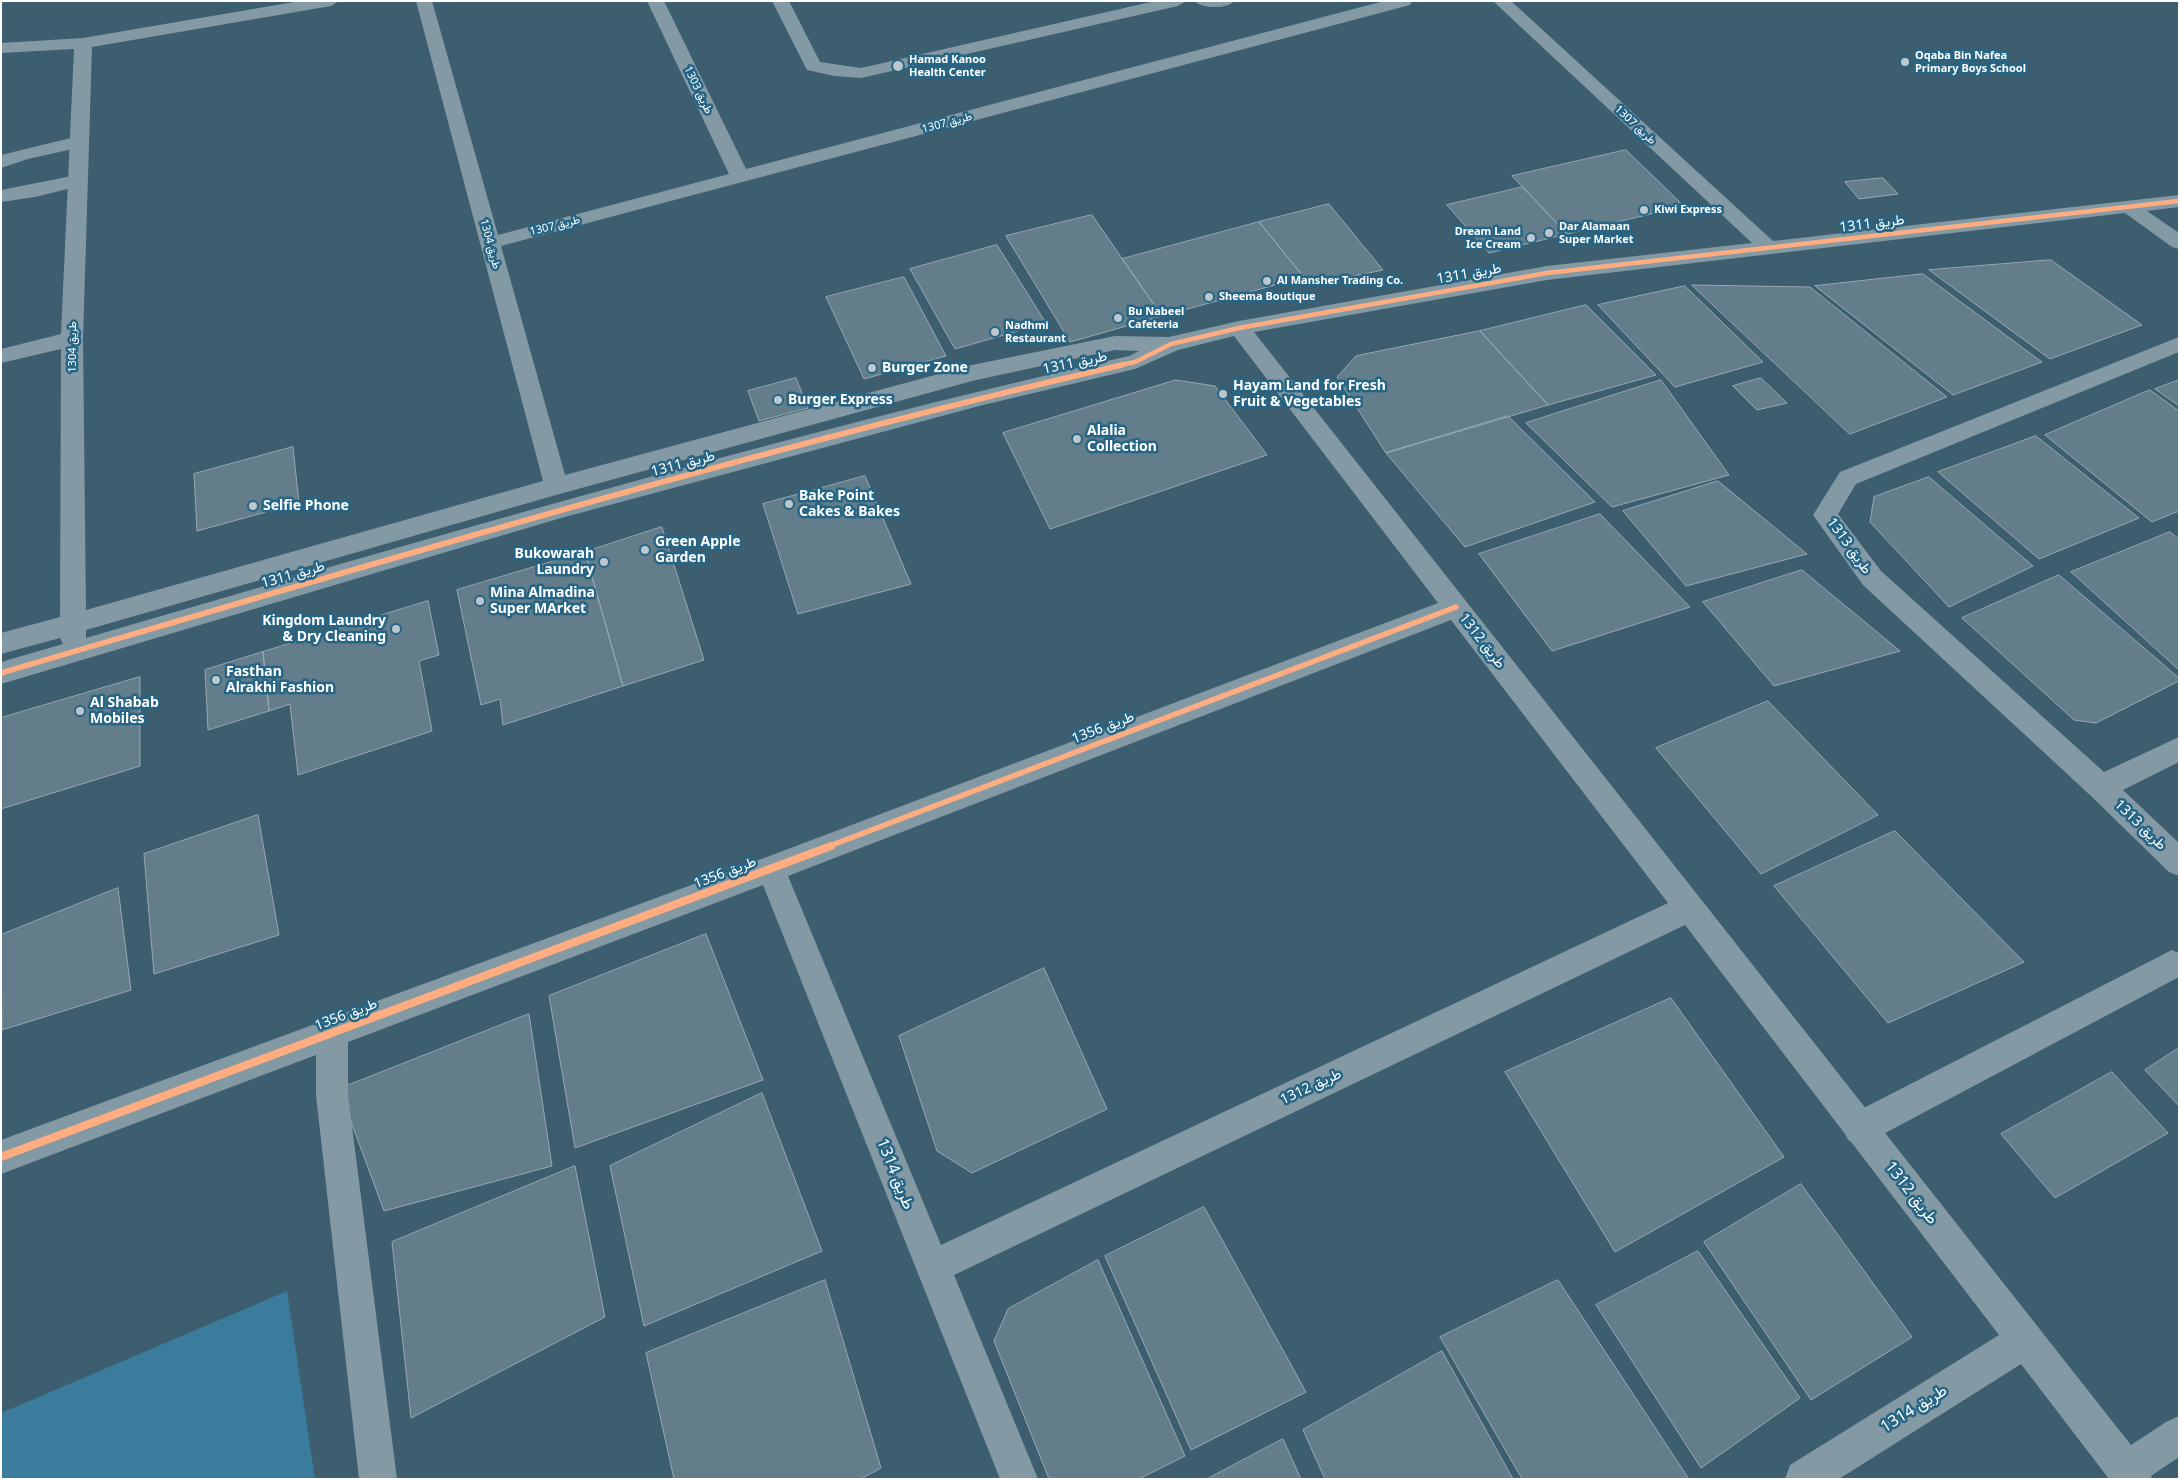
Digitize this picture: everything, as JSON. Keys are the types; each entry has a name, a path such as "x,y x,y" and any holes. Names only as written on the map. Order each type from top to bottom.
{"street":[{"path":"1,48 83,43 288,5 331,1"},
{"name":"طريق 1304","path":"424,1 556,486"},
{"name":"طريق 1303","path":"655,1 741,178"},
{"path":"780,1 813,66 834,72 861,73 1178,1"},
{"path":"1203,1 1226,1"},
{"name":"طريق 1307","path":"490,243 1404,1"},
{"name":"طريق 1307","path":"1501,1 1770,249"},
{"name":"طريق 1304","path":"73,652 72,338 83,43"},
{"path":"1,162 23,154 79,142"},
{"path":"1,196 28,193 77,181"},
{"name":"طريق 1311","path":"1,674 561,510 983,397 1135,362 1171,344 1239,328 1547,273 2179,201"},
{"path":"2129,207 2179,243"},
{"name":"طريق 1312","path":"1239,328 2130,1474"},
{"path":"1,356 72,338"},
{"name":"طريق 1311","path":"1,644 556,486 972,374 1115,343 1171,344"},
{"name":"طريق 1313","path":"2179,344 1848,478 1825,515 1872,578 2101,787 2179,863"},
{"name":"طريق 1356","path":"1,1157 771,869 1456,607"},
{"name":"طريق 1313","path":"2101,787 2179,749"},
{"name":"طريق 1314","path":"771,869 1019,1479"},
{"name":"طريق 1312","path":"933,1267 1689,908"},
{"path":"1860,1128 2172,965"},
{"path":"332,1033 332,1095 378,1479"},
{"name":"طريق 1314","path":"1804,1479 2025,1340"},
{"path":"2130,1474 2179,1435"}],"shaded area":[{"path":"287,1291 315,1479 1,1479 1,1413"}],"building":[{"path":"1626,150 1684,206 1567,234 1512,176"},
{"path":"1883,178 1898,194 1859,199 1845,182"},
{"path":"1523,187 1567,234 1489,253 1447,205"},
{"path":"1329,204 1383,270 1310,285 1259,222"},
{"path":"1092,215 1162,316 1070,342 1006,236"},
{"path":"1259,222 1304,277 1162,316 1122,259"},
{"path":"997,245 1046,323 955,349 910,269"},
{"path":"2051,260 2142,325 2050,359 1929,270"},
{"path":"1923,274 2042,362 1953,395 1815,286"},
{"path":"904,277 946,356 864,379 826,297"},
{"path":"1692,285 1810,287 1947,397 1850,434"},
{"path":"1685,286 1763,362 1675,387 1598,305"},
{"path":"1586,305 1656,375 1548,405 1480,331"},
{"path":"1480,331 1548,405 1386,453 1337,377 1356,356"},
{"name":"Burger Express","path":"796,378 808,408 759,421 748,391"},
{"path":"1761,378 1787,403 1757,410 1733,386"},
{"path":"1176,380 1215,386 1267,455 1050,529 1003,433"},
{"path":"1661,380 1729,475 1612,507 1526,423"},
{"path":"2179,380 2179,406 2155,389"},
{"path":"2150,390 2179,411 2179,511 2152,522 2045,435"},
{"path":"1508,416 1595,502 1465,547 1386,453"},
{"path":"2036,436 2139,518 2039,559 1938,472"},
{"path":"293,447 299,503 197,531 194,474"},
{"path":"865,476 911,584 798,614 763,504"},
{"path":"1929,477 2033,566 1949,607 1870,522 1874,497"},
{"path":"1718,481 1807,554 1686,586 1623,511"},
{"path":"1600,514 1690,607 1552,651 1479,554"},
{"path":"662,527 704,660 623,686 585,552"},
{"path":"2170,532 2179,539 2179,670 2071,572"},
{"path":"585,552 623,686 503,725 500,699 481,705 457,590"},
{"path":"1802,570 1900,651 1774,686 1703,602"},
{"path":"2059,575 2179,678 2179,681 2096,723 2074,720 1962,618"},
{"path":"428,601 439,655 419,661 432,731 298,775 290,704 269,711 263,652"},
{"path":"263,652 269,711 208,730 205,670"},
{"path":"140,677 140,766 1,809 1,718"},
{"path":"1768,701 1878,815 1761,874 1656,748"},
{"path":"258,815 279,935 154,974 144,854"},
{"path":"1895,831 2024,962 1888,1023 1774,886"},
{"path":"118,888 131,990 2,1030 1,935"},
{"path":"706,934 763,1080 575,1148 549,996"},
{"path":"1044,968 1107,1109 972,1173 937,1151 899,1036"},
{"path":"1671,998 1784,1157 1615,1252 1505,1072"},
{"path":"529,1014 552,1166 384,1211 339,1089"},
{"path":"2179,1048 2179,1106 2145,1070"},
{"path":"2112,1072 2168,1133 2055,1198 2001,1134"},
{"path":"762,1093 822,1251 644,1326 610,1166"},
{"path":"575,1166 605,1317 411,1418 392,1242"},
{"path":"1801,1184 1912,1337 1811,1400 1704,1242"},
{"path":"1204,1207 1306,1392 1191,1450 1105,1256"},
{"path":"1698,1251 1800,1398 1701,1468 1596,1305"},
{"path":"1098,1260 1185,1456 1139,1479 1049,1479 994,1341 1008,1309"},
{"path":"825,1280 881,1468 861,1479 674,1479 646,1353"},
{"path":"1558,1280 1689,1479 1522,1479 1440,1337"},
{"path":"1442,1351 1513,1479 1325,1479 1303,1430"},
{"path":"1283,1439 1301,1479 1207,1479"}],"cycle path":[{"path":"1,673 561,509 983,397 1135,362 1171,344 1239,328 1547,273 2179,201"},
{"path":"1,1157 771,869 1456,607"}],"place":[{"name":"Oqaba Bin Nafea Primary Boys School","path":"1905,62"},
{"name":"Hamad Kanoo Health Center","path":"898,66"},
{"name":"Kiwi Express","path":"1644,210"},
{"name":"Dar Alamaan Super Market","path":"1549,233"},
{"name":"Dream Land Ice Cream","path":"1531,238"},
{"name":"Al Mansher Trading Co.","path":"1267,281"},
{"name":"Sheema Boutique","path":"1209,297"},
{"name":"Bu Nabeel Cafeteria","path":"1118,318"},
{"name":"Nadhmi Restaurant","path":"995,332"},
{"name":"Burger Zone","path":"872,368"},
{"name":"Hayam Land for Fresh Fruit & Vegetables","path":"1223,394"},
{"name":"Burger Express","path":"778,400"},
{"name":"Alalia Collection","path":"1077,439"},
{"name":"Bake Point Cakes & Bakes","path":"789,504"},
{"name":"Selfie Phone","path":"253,506"},
{"name":"Green Apple Garden","path":"645,550"},
{"name":"Bukowarah Laundry","path":"604,562"},
{"name":"Mina Almadina Super MArket","path":"480,601"},
{"name":"Kingdom Laundry & Dry Cleaning","path":"396,629"},
{"name":"Fasthan Alrakhi Fashion","path":"216,680"},
{"name":"Al Shabab Mobiles","path":"80,711"}]}
